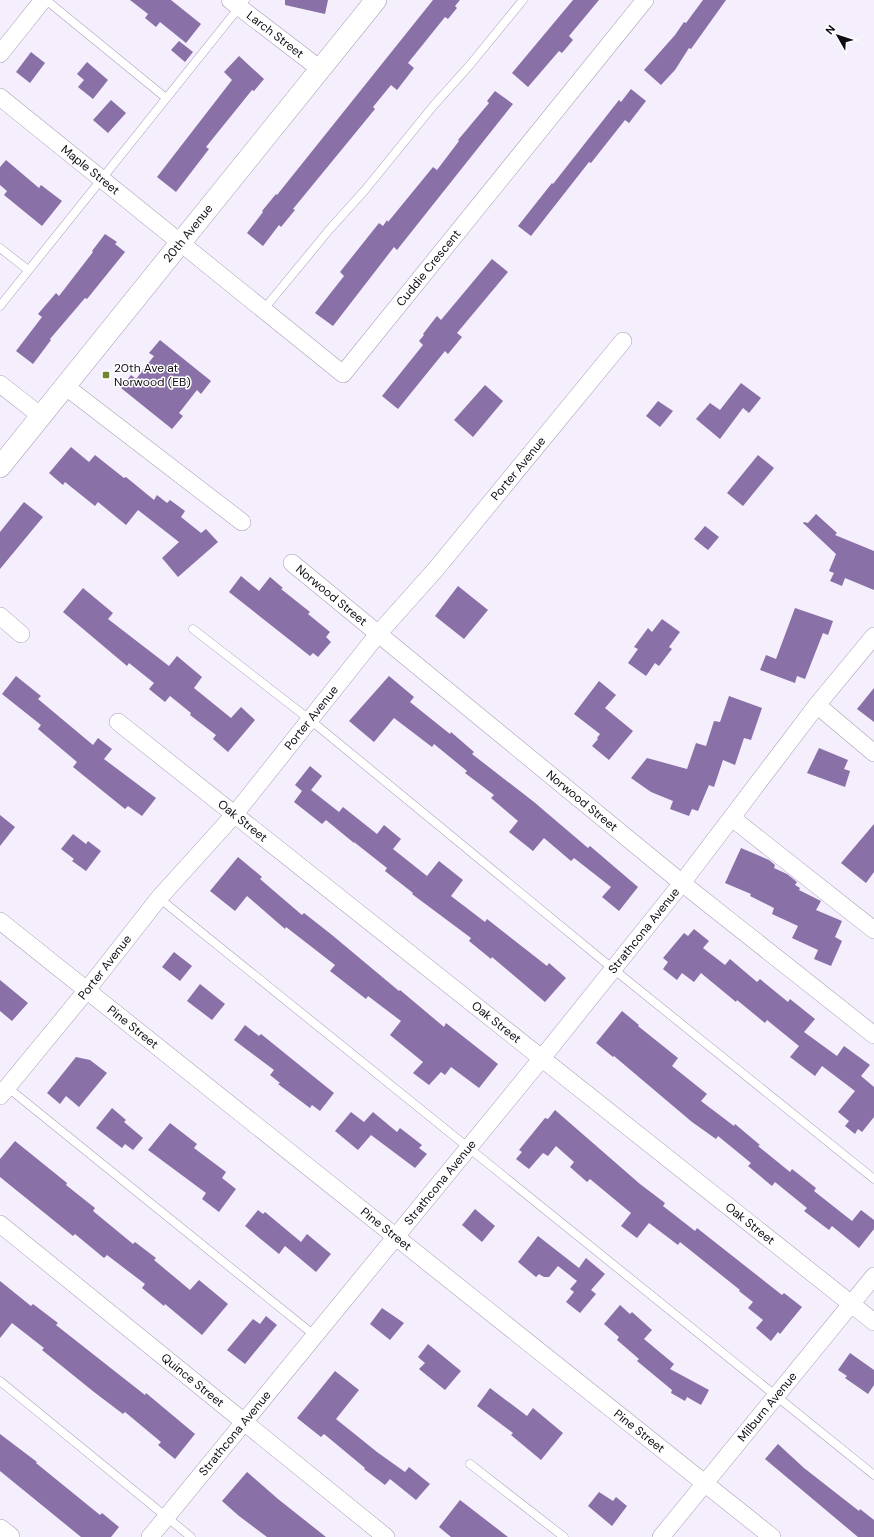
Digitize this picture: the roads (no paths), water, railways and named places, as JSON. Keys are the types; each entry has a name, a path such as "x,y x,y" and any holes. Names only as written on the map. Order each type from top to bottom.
{"street":[{"path":"0,54 45,0"},
{"name":"20th Avenue","path":"0,467 376,0"},
{"name":"Cuddie Crescent","path":"181,242 343,374 645,0"},
{"name":"Larch Street","path":"238,2 320,69"},
{"name":"Maple Street","path":"0,97 181,242"},
{"name":"Porter Avenue","path":"4,1091 87,990 159,898 234,815 378,634 436,569 624,341"},
{"path":"0,384 41,416"},
{"path":"66,386 242,522"},
{"name":"Norwood Street","path":"292,563 682,883 874,1035"},
{"path":"0,616 21,634"},
{"name":"Strathcona Avenue","path":"150,1537 542,1058 612,968 682,883 817,705 874,636"},
{"path":"817,705 874,753"},
{"name":"Oak Street","path":"118,722 874,1322"},
{"path":"732,818 874,930"},
{"name":"Pine Street","path":"0,921 772,1537"},
{"name":"Quince Street","path":"0,1224 386,1537"},
{"name":"Milburn Avenue","path":"661,1537 874,1276"},
{"path":"0,1530 9,1537"}],"lane":[{"path":"45,0 166,98"},
{"path":"264,310 329,230 365,190 434,105 469,66 523,0"},
{"path":"0,306 166,98 238,2"},
{"path":"0,248 28,270"},
{"path":"193,629 309,719 612,968 874,1179"},
{"path":"159,898 874,1475"},
{"path":"4,1091 314,1335"},
{"path":"0,1381 191,1537"},
{"path":"470,1464 564,1537"}],"place":[{"name":"20th Ave at Norwood (EB)","path":"106,375"}]}
